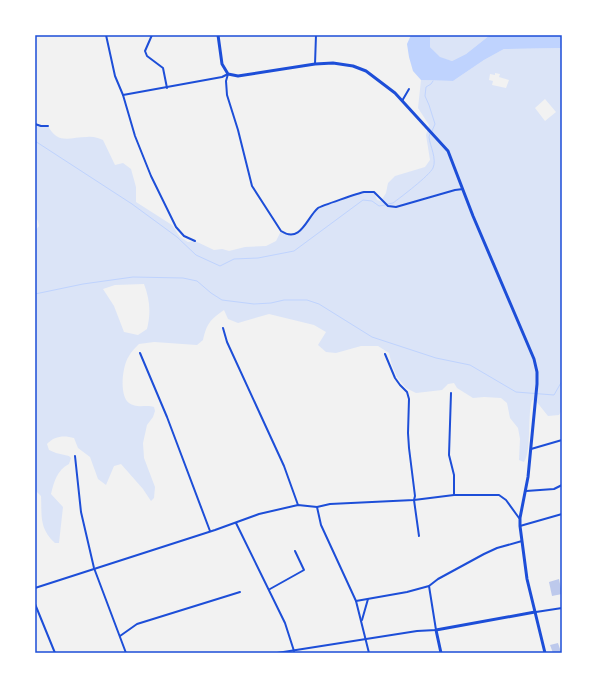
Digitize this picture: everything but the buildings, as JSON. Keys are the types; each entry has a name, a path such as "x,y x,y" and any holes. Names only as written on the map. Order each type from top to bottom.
{"street":[{"path":"106,35 115,76 123,95 135,136 160,195 176,227 184,236 195,241"},
{"path":"152,35 145,51 147,56 163,68 167,88"},
{"path":"218,35 222,64 228,74 226,81 227,95 238,130 252,186 281,231 286,234 293,234 304,228 318,208 364,192 374,192 388,206 396,207 463,189"},
{"path":"315,64 316,35"},
{"path":"123,95 167,88 222,77 228,74 238,76 315,64 353,66 375,77 395,93 448,151 534,359 537,372 531,449 520,526 527,579 545,653"},
{"path":"402,101 409,88"},
{"path":"35,124 48,126"},
{"path":"223,328 227,342 284,466 298,505"},
{"path":"140,353 167,417 210,531"},
{"path":"385,354 395,378 407,392 409,399 408,433 419,536"},
{"path":"451,393 449,455 454,475 454,495"},
{"path":"531,449 562,440"},
{"path":"75,456 81,512 94,568 126,653"},
{"path":"526,491 554,489 562,485"},
{"path":"35,588 236,523 258,514 298,505 317,507 330,504 414,500 454,495 499,495 506,500 520,518"},
{"path":"317,507 321,525 356,601 369,653"},
{"path":"520,526 562,514"},
{"path":"236,523 285,622 294,651"},
{"path":"356,601 407,592 429,586 438,579 484,554 497,548 522,541"},
{"path":"270,589 304,570 295,551"},
{"path":"429,586 441,653"},
{"path":"120,636 137,624 240,592"},
{"path":"362,621 368,599"},
{"path":"35,604 55,653"},
{"path":"277,653 417,631 436,630 562,608"}],"shaded area":[{"path":"430,35 490,35 466,54 452,61 440,58 430,47"},
{"path":"562,48 562,410 559,415 548,416 536,401 532,400 528,450 524,462 519,460 520,439 518,428 510,418 507,403 501,398 473,398 457,388 454,383 448,384 442,390 416,393 406,388 397,377 389,353 378,346 361,346 336,353 326,352 318,345 326,332 314,325 269,314 238,323 228,319 224,310 210,322 203,340 197,345 154,342 139,344 131,353 127,361 123,373 123,388 126,399 129,403 135,406 154,407 155,411 153,417 147,425 143,443 144,458 155,487 154,498 151,501 143,489 121,464 114,466 106,485 98,479 90,457 78,448 74,438 59,437 53,439 47,444 49,450 71,458 69,464 59,473 53,485 51,494 63,507 59,543 55,543 44,527 42,521 41,496 35,490 35,231 39,226 35,217 35,124 48,126 56,136 60,138 70,139 91,137 103,140 115,165 123,163 131,169 136,187 136,202 172,225 180,237 188,242 195,241 214,250 222,249 229,251 245,247 266,246 276,241 281,231 288,234 294,234 299,231 319,207 369,192 374,192 377,200 381,201 386,193 388,183 395,176 425,167 430,160 426,135 429,125 418,108 421,80 453,81 484,60 504,49","holes":["495,73 500,74 499,77 509,80 506,88 492,85 493,81 489,80 490,74 495,75","545,99 556,112 545,121 535,108","144,284 149,301 149,317 147,329 138,335 124,332 114,306 103,289 115,285"]}],"water":[{"path":"411,35 430,35 430,47 440,57 452,61 466,54 490,35 562,35 562,48 504,49 484,60 453,81 421,80 413,71 409,57 407,44"}],"waterway":[{"path":"432,131 435,124 425,96 426,87 433,81"},
{"path":"388,204 393,203 426,176 433,168 434,161 429,137 430,134"},
{"path":"35,141 132,204 177,237 196,255 220,266 234,259 258,258 294,251 363,200 372,201 379,206 385,205"},
{"path":"35,294 83,284 133,277 183,278 197,281 222,300 254,304 271,303 284,300 307,300 319,304 372,337 436,358 470,365 516,392 554,395 562,381"}]}
